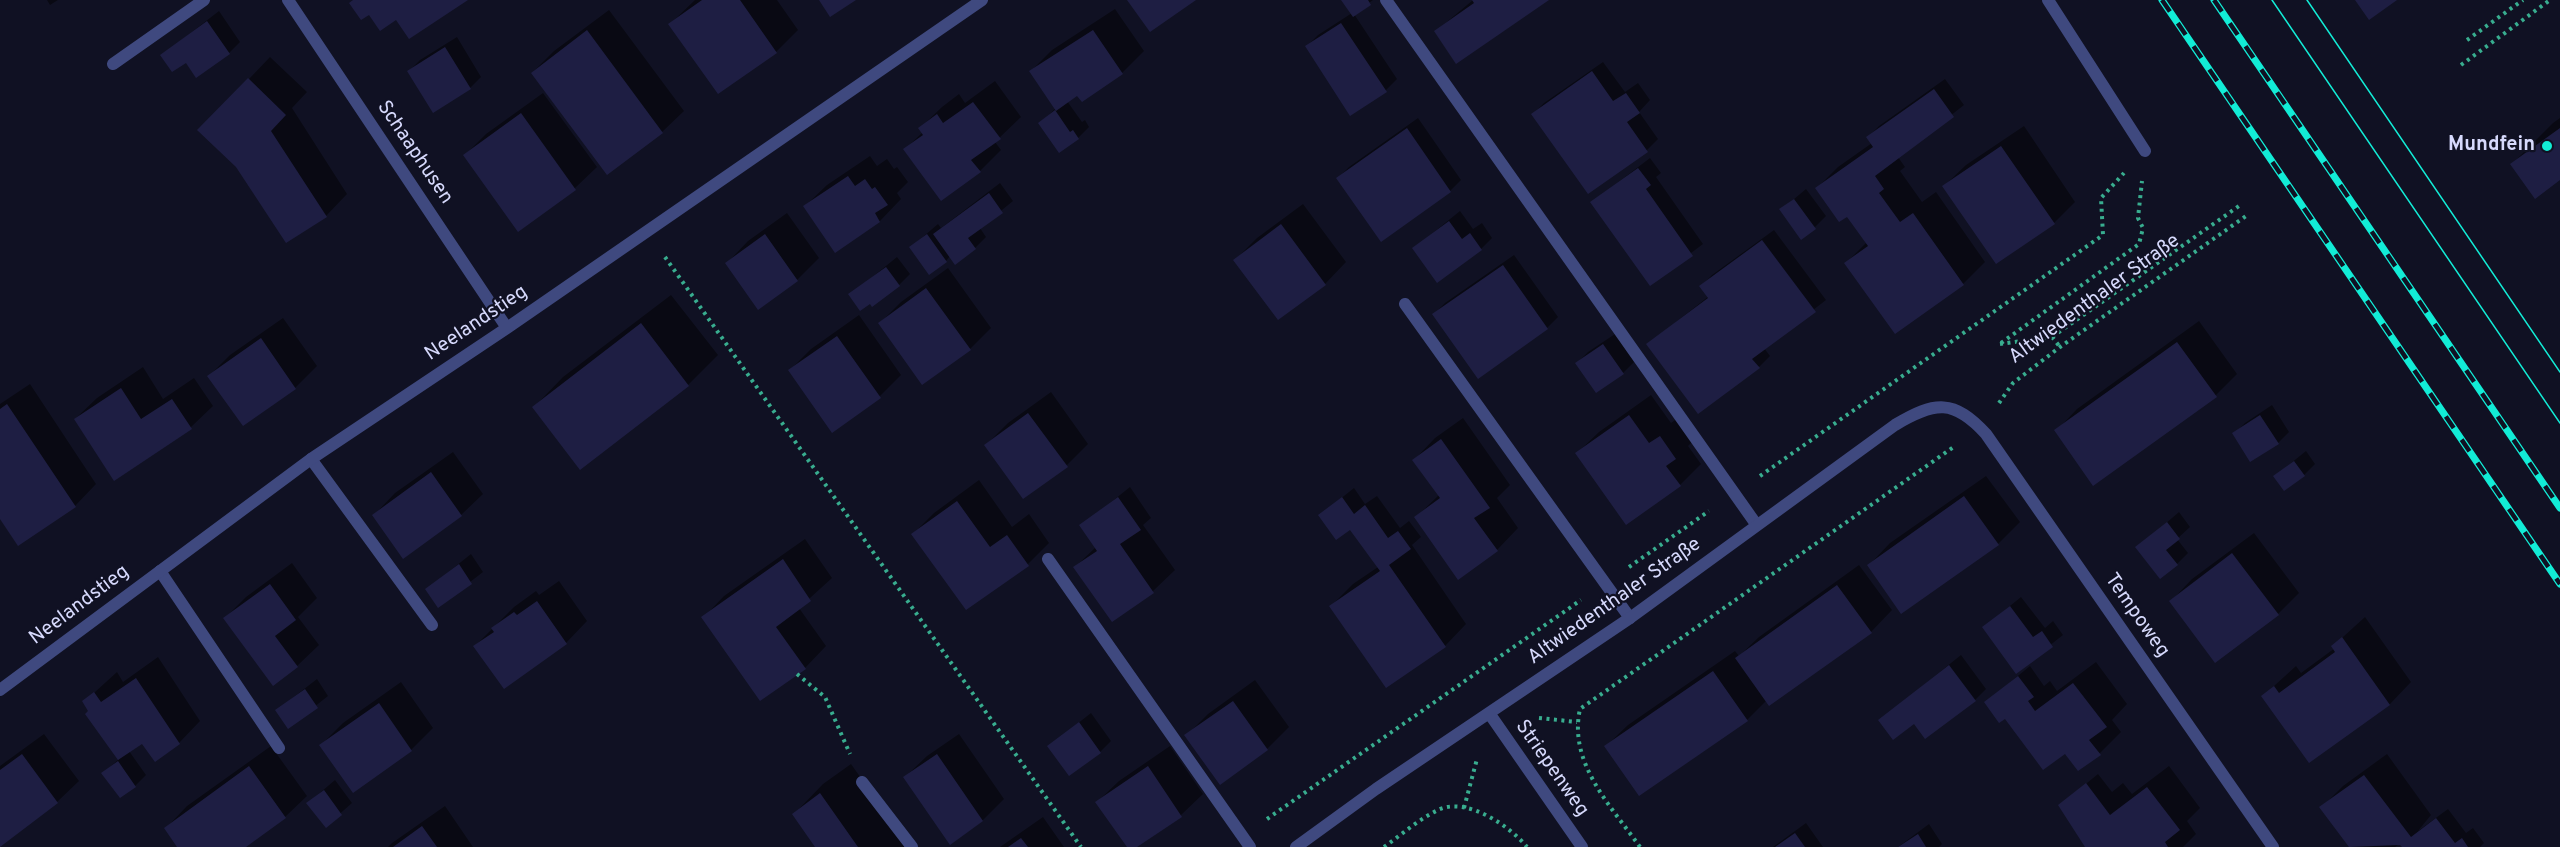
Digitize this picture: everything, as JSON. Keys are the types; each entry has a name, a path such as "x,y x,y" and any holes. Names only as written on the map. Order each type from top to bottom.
{"street":[{"path":"113,64 204,0"},
{"name":"Schaaphusen","path":"288,0 507,328"},
{"name":"Neelandstieg","path":"0,690 311,459 507,328 982,0"},
{"path":"1386,0 1756,524"},
{"path":"2048,0 2145,151"},
{"path":"1405,304 1630,618"},
{"name":"Altwiedenthaler Straße","path":"1296,847 1630,618 1756,524 1908,417 1939,407 1962,411"},
{"name":"Tempoweg","path":"1962,411 1980,428 2272,847"},
{"path":"311,459 432,625"},
{"path":"1048,559 1246,842"},
{"path":"160,571 279,748"},
{"name":"Striepenweg","path":"1489,713 1582,847"},
{"path":"862,782 912,847"}],"path":[{"path":"2467,40 2523,0"},
{"path":"2461,65 2550,0"},
{"path":"1246,842 1605,583 2103,235 2101,198 2145,151"},
{"name":"Altwiedenthaler Straße","path":"2145,151 2138,218 2143,228 2139,244 2000,344 2052,337 2239,206"},
{"name":"Altwiedenthaler Straße","path":"1980,428 2013,383 2060,347 2246,216"},
{"path":"647,231 1081,847"},
{"path":"2052,337 2060,347"},
{"path":"1640,847 1586,768 1578,746 1577,722 1580,709 1955,446"},
{"path":"797,674 825,697 862,782"},
{"path":"1567,721 1577,722"},
{"path":"1464,808 1469,789"},
{"path":"1384,847 1438,809 1464,808 1496,821 1527,847"}],"building":[{"path":"353,0 468,0 409,39 396,20 380,31 369,15 361,20 349,3"},
{"path":"702,0 740,0 777,53 718,94 668,24"},
{"path":"819,0 856,0 830,17"},
{"path":"1127,0 1196,0 1150,32"},
{"path":"1341,0 1368,0 1371,5 1353,17"},
{"path":"1472,0 1549,0 1456,64 1434,31 1474,3"},
{"path":"2355,0 2397,0 2369,20"},
{"path":"207,21 230,54 196,78 186,63 172,72 160,55"},
{"path":"1341,23 1387,92 1350,116 1305,46"},
{"path":"587,30 663,133 607,175 531,73"},
{"path":"1093,30 1123,74 1082,102 1077,96 1056,111 1029,71"},
{"path":"445,47 471,89 433,113 407,71"},
{"path":"1592,71 1613,101 1626,93 1640,113 1627,122 1648,152 1588,194 1531,114"},
{"path":"248,78 286,115 271,131 327,217 286,243 236,167 197,130"},
{"path":"1934,89 1954,117 1875,176 1884,189 1879,193 1900,222 1913,213 1964,285 1895,334 1844,263 1868,246 1847,217 1839,222 1815,188 1873,147 1866,137"},
{"path":"973,102 1001,139 971,160 981,172 941,201 903,149 923,135 918,128 937,114 943,123"},
{"path":"1055,110 1070,132 1073,130 1079,139 1059,153 1038,123"},
{"path":"521,113 576,190 518,232 463,155"},
{"path":"1407,128 1451,192 1381,242 1336,178"},
{"name":"Mundfein","path":"2560,128 2560,180 2535,199 2510,164"},
{"path":"2001,146 2055,224 1996,264 1942,186"},
{"path":"1638,168 1651,185 1646,189 1693,256 1650,286 1590,202"},
{"path":"848,176 855,186 865,179 872,189 875,187 888,205 875,213 880,222 835,253 803,206"},
{"path":"989,193 1003,213 968,238 976,249 955,265 933,234"},
{"path":"1794,199 1816,229 1801,240 1779,209"},
{"path":"1449,221 1462,239 1470,233 1482,250 1437,283 1412,248"},
{"path":"1281,224 1326,285 1278,320 1233,260"},
{"path":"765,234 798,281 758,310 725,263"},
{"path":"927,234 947,262 929,275 909,247"},
{"path":"1762,240 1816,312 1752,359 1760,368 1698,414 1646,344 1708,298 1699,286"},
{"path":"1503,265 1548,329 1478,379 1432,314"},
{"path":"886,267 900,286 872,307 870,304 860,311 848,294"},
{"path":"926,288 971,350 922,385 878,323"},
{"path":"641,323 689,386 580,470 532,407"},
{"path":"837,336 881,398 832,433 788,370"},
{"path":"261,338 296,389 243,426 207,376"},
{"path":"2177,342 2217,397 2093,486 2054,430"},
{"path":"1603,344 1624,374 1596,393 1575,363"},
{"path":"121,388 141,419 172,399 192,429 114,481 74,419"},
{"path":"7,404 76,507 18,546 0,519 0,409"},
{"path":"1028,413 1068,467 1023,499 984,445"},
{"path":"1629,415 1649,443 1660,436 1676,459 1666,466 1681,486 1626,525 1575,453"},
{"path":"2260,415 2279,444 2250,462 2232,433"},
{"path":"1441,439 1490,508 1474,518 1498,551 1458,580 1414,517 1440,498 1412,460"},
{"path":"2294,461 2305,476 2284,491 2273,476"},
{"path":"431,472 462,516 403,559 372,515"},
{"path":"1964,496 1999,545 1901,614 1867,565"},
{"path":"1118,497 1141,530 1120,544 1154,593 1112,622 1073,567 1097,551 1079,525"},
{"path":"1342,497 1354,514 1365,505 1388,538 1398,531 1411,549 1389,565 1446,647 1386,688 1329,606 1380,571 1350,530 1336,540 1318,515"},
{"path":"957,501 990,547 1007,535 1029,566 966,610 911,534"},
{"path":"2167,522 2180,539 2166,550 2178,565 2160,579 2135,547"},
{"path":"2232,553 2279,615 2215,663 2169,601"},
{"path":"783,559 811,601 776,627 806,669 760,701 701,617"},
{"path":"459,564 472,584 438,608 425,589"},
{"path":"270,584 296,620 275,636 298,667 273,686 223,618"},
{"path":"1837,585 1872,633 1769,706 1735,658"},
{"path":"537,601 567,644 504,689 473,646 494,632 491,628 514,612 517,615"},
{"path":"2010,606 2033,637 2042,631 2053,647 2016,674 1982,627"},
{"path":"2342,637 2390,705 2309,763 2261,696 2274,686 2279,693 2335,652 2331,646"},
{"path":"1949,665 1976,701 1925,739 1914,724 1893,740 1878,720"},
{"path":"1713,671 1748,721 1639,796 1604,746"},
{"path":"2018,676 2034,697 2028,701 2035,711 2073,683 2107,727 2089,740 2101,755 2078,771 2065,754 2043,770 2005,719 1999,723 1984,702"},
{"path":"136,678 180,744 155,762 142,744 118,760 85,714 88,711 82,701 94,692 101,702"},
{"path":"305,689 318,708 288,729 275,710"},
{"path":"1233,701 1268,750 1220,785 1184,735"},
{"path":"379,703 412,751 353,793 319,745"},
{"path":"1079,722 1101,753 1069,776 1047,746"},
{"path":"22,754 58,803 0,847 0,770"},
{"path":"937,754 983,821 950,845 903,777"},
{"path":"118,761 136,787 120,798 101,773"},
{"path":"249,766 286,818 246,847 177,847 164,828"},
{"path":"1148,766 1182,817 1137,847 1127,847 1095,802"},
{"path":"2364,775 2411,837 2436,818 2455,843 2462,838 2468,847 2402,847 2400,845 2349,847 2319,807"},
{"path":"2086,783 2110,815 2147,787 2180,830 2165,842 2168,847 2085,847 2058,805"},
{"path":"324,790 342,815 326,828 306,803"},
{"path":"820,793 858,847 815,847 792,814"},
{"path":"422,826 437,847 393,847"},
{"path":"1795,833 1805,847 1775,847"},
{"path":"1918,834 1926,847 1898,847"},
{"path":"1021,838 1028,847 1008,847"}],"tram line":[{"path":"2272,0 2560,423"},
{"path":"2307,0 2560,372"}],"railway":[{"path":"2162,0 2560,584"},
{"path":"2214,0 2560,508"}],"place":[{"name":"Mundfein","path":"2547,146"}]}
